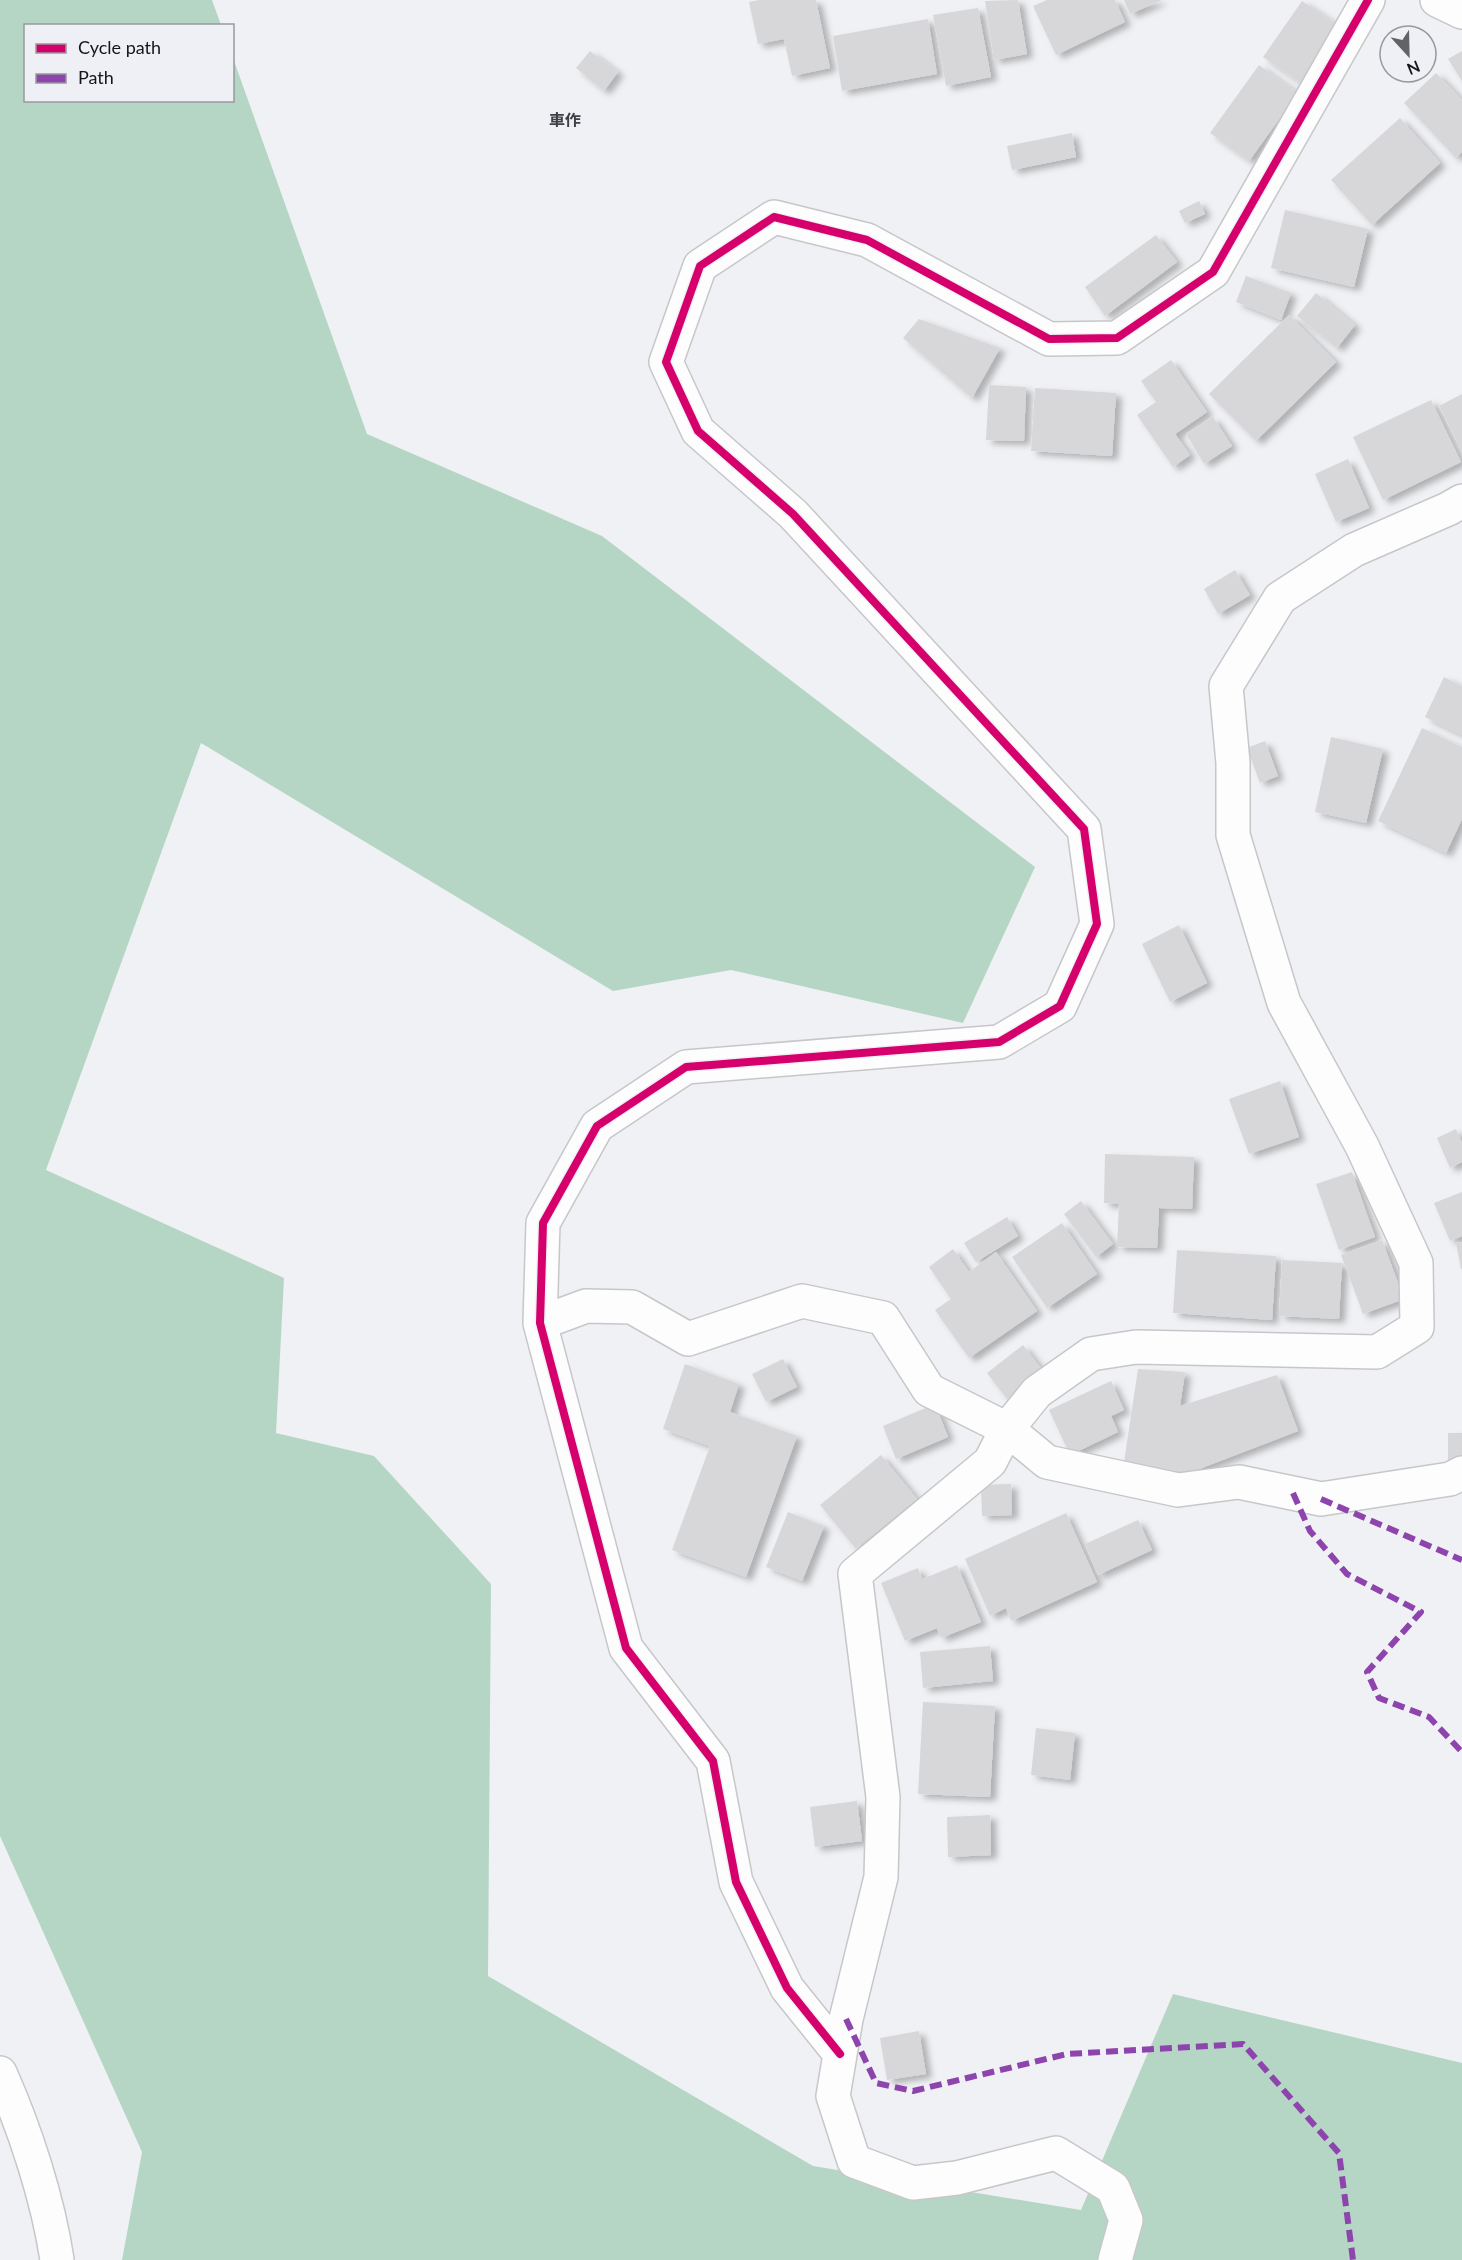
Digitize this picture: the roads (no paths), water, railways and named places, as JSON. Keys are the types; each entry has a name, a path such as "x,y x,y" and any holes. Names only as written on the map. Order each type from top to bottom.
{"street":[{"path":"840,2054 787,1988 736,1882 713,1761 626,1648 540,1323 543,1223 597,1126 686,1067 999,1042 1060,1006 1096,924 1084,829 793,514 698,431 666,362 700,266 774,217 867,240 1049,339 1117,338 1213,272 1368,0"},
{"path":"1437,0 1462,12"},
{"path":"1115,2260 1126,2220 1113,2188 1056,2153 957,2178 913,2183 854,2161 832,2096 880,1877 883,1797 855,1574 990,1462 1007,1429 1037,1392 1091,1354 1136,1347 1377,1352 1417,1327 1416,1263 1362,1146 1284,1004 1233,835 1233,763 1226,686 1280,598 1354,550 1448,510 1462,501"},
{"path":"540,1323 586,1306 632,1306 688,1339 802,1301 883,1318 929,1390 1007,1429 1047,1462 1178,1490 1239,1482 1321,1499 1449,1479 1462,1473"},
{"path":"0,2073 16,2109 54,2235 57,2260"}],"district":[{"name":"車作","path":"565,119"}]}
